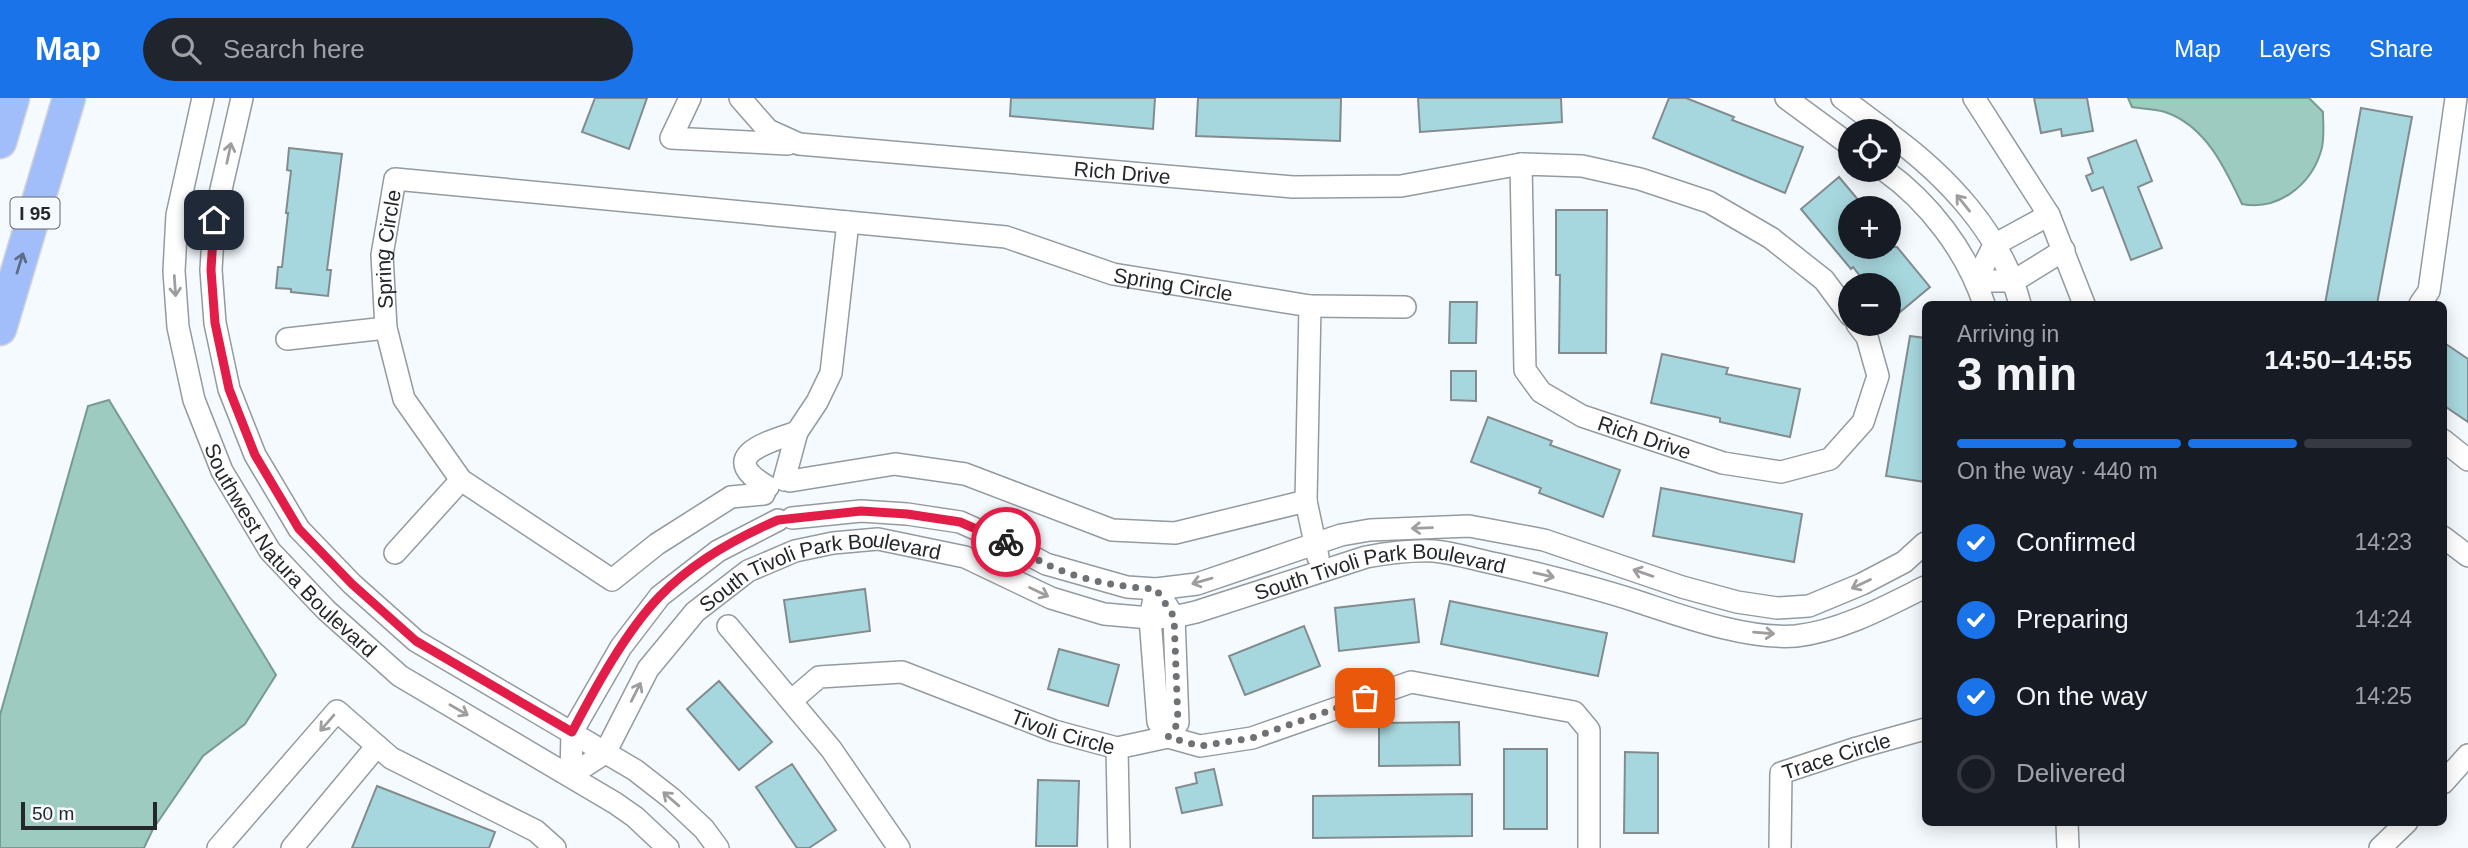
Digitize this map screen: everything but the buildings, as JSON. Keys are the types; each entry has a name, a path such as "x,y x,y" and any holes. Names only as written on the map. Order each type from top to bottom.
{"highway":[{"path":"0,142 13,98"},
{"path":"0,253 47,98"},
{"name":"I 95","path":"0,329 69,98"}],"street":[{"name":"Southwest Natura Boulevard","path":"203,98 177,215 174,271 178,327 194,400 222,471 270,551 327,610 400,676 571,775 635,817 668,848"},
{"name":"Southwest Natura Boulevard","path":"242,98 214,220 211,270 215,323 229,389 255,455 299,529 352,584 416,641 635,770 671,798 704,829 718,848"},
{"path":"690,98 671,138 799,144"},
{"name":"Rich Drive","path":"740,98 768,130 799,144 1293,187 1401,186 1521,164 1582,166 1640,179 1709,202 1771,238 1824,280 1838,299"},
{"path":"1842,98 1870,119"},
{"path":"1974,98 2049,215 2083,301"},
{"path":"2422,301 2429,290 2456,98"},
{"path":"1798,101 1838,135"},
{"path":"1901,143 1930,166 1962,201 1994,245 2014,281 2019,301"},
{"name":"Rich Drive","path":"1521,164 1525,370 1541,392 1582,416 1723,463 1781,472 1830,459 1863,422 1878,376 1866,336"},
{"name":"Spring Circle","path":"1306,501 1175,533 1112,530 965,474 895,464 732,496 657,544 612,580 461,480 404,399 386,328 382,255 394,179 1006,237 1113,274 1310,306 1405,307"},
{"path":"1901,182 1938,221 1976,281 1983,301"},
{"path":"1976,281 1994,245 2049,215"},
{"path":"797,432 756,446 749,452 746,462 751,477 776,486 800,489 804,502 799,514 786,520 768,514 764,508 776,486 797,432 817,402 831,373 848,222"},
{"path":"1976,281 2014,281 2064,250"},
{"path":"1310,306 1306,501 1321,573"},
{"path":"287,339 386,328"},
{"path":"2447,443 2468,460"},
{"path":"395,553 461,480"},
{"name":"South Tivoli Park Boulevard","path":"571,775 572,732 621,647 660,596 718,551 786,520 861,511 960,522 1011,545 1046,565 1127,587 1156,589 1197,584 1341,535 1370,530 1469,526 1544,540 1682,587 1737,602 1777,608 1809,606 1922,553"},
{"path":"786,520 795,551"},
{"name":"South Tivoli Park Boulevard","path":"571,775 605,752 648,669 695,612 748,571 795,551 833,543 878,539 965,557 1051,598 1104,614 1150,618 1174,617 1366,557 1391,552 1436,551 1555,577 1693,621 1756,633 1795,636 1835,628 1922,588"},
{"path":"2447,540 2468,556"},
{"path":"1156,589 1174,617 1178,723 1168,737 1158,722 1150,618 1156,589"},
{"path":"728,626 831,750 899,848"},
{"name":"Tivoli Circle","path":"791,701 819,677 902,671 1054,731 1117,748 1168,737 1200,746 1252,738 1411,682 1574,712 1589,730 1589,848"},
{"path":"218,848 337,711 391,758 536,831 555,848"},
{"name":"Trace Circle","path":"1780,848 1781,774 1922,730"},
{"path":"292,848 377,746"},
{"path":"1117,748 1119,848"},
{"path":"2447,779 2468,755"},
{"path":"2067,826 2067,848"},
{"path":"2380,848 2403,826"}],"shaded area":[{"path":"2128,98 2309,98 2323,112 2322,147 2309,175 2291,193 2268,203 2242,204 2221,163 2192,127 2165,112 2132,107"},
{"path":"109,400 276,675 245,724 203,756 153,829 144,848 0,848 0,715 88,406"}],"way so far":[{"path":"1006,542 1046,565 1127,587 1156,589 1174,617 1178,723 1168,737 1200,746 1252,738 1365,698"}],"route":[{"path":"214,220 211,270 215,323 229,389 255,455 299,529 352,584 416,641 572,732 621,647 660,596 718,551 778,520 861,511 907,514 960,522 1006,542"}]}
